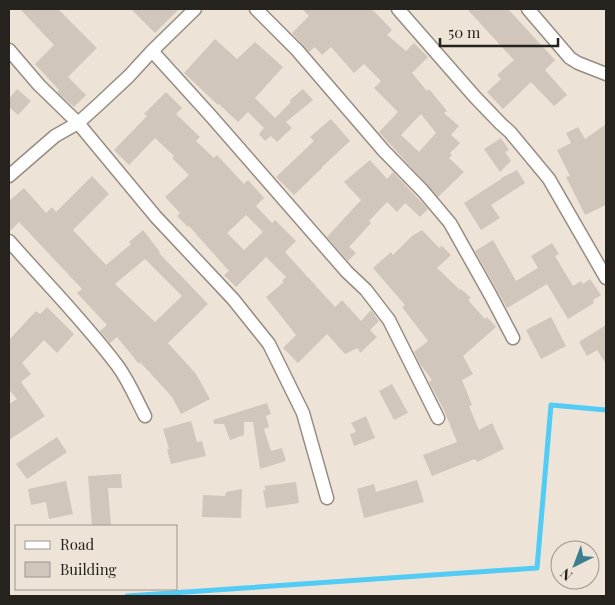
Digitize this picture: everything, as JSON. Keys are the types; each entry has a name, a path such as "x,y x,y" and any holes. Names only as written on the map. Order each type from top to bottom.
{"street":[{"path":"9,176 55,136 78,123 129,76 195,9"},
{"path":"256,9 297,50 384,151 423,191 450,223 513,338"},
{"path":"398,9 500,124 510,132 549,179 606,278"},
{"path":"528,9 570,58 606,74"},
{"path":"9,50 39,85 78,123 156,217 233,299 269,344 303,413 327,498"},
{"path":"152,51 210,114 340,265 366,290 389,320 438,418"},
{"path":"9,241 118,366 145,416"}],"building":[{"path":"20,9 58,9 97,48 68,77 86,95 74,107 57,92 59,90 35,64 54,45"},
{"path":"131,9 179,9 155,33"},
{"path":"302,9 372,9 392,30 387,35 406,51 414,43 428,57 412,73 427,91 429,89 447,111 444,113 459,126 451,135 460,143 450,153 452,155 449,158 464,172 438,197 379,132 398,112 374,88 381,81 364,64 354,73 331,47 322,55 315,47 309,52 292,33 309,16","holes":["421,114 436,133 419,152 401,135"]},
{"path":"467,9 508,9 555,60 545,70 567,95 554,106 531,82 503,109 487,92 501,79 497,75 514,60"},
{"path":"215,39 237,59 255,42 283,67 255,98 275,118 291,102 290,100 303,89 313,100 286,122 292,128 277,142 271,136 265,141 259,134 264,128 248,112 238,122 184,73"},
{"path":"17,89 31,101 18,115 9,107 9,99"},
{"path":"166,92 182,108 176,114 200,137 196,141 214,158 217,155 244,184 248,180 264,198 256,206 272,223 275,220 296,241 285,252 335,307 342,300 361,321 371,310 379,321 370,330 377,337 360,353 358,348 345,354 327,334 298,363 283,348 296,335 266,297 284,282 282,281 286,277 266,257 236,287 224,275 229,271 189,226 177,216 180,213 165,197 189,175 172,158 174,156 155,138 129,165 114,150 147,116 144,114","holes":["246,215 263,232 244,250 227,233"]},
{"path":"331,119 350,141 294,195 276,177 314,141 310,137"},
{"path":"606,124 606,205 585,215 566,177 570,176 557,150 571,143 566,133 578,127 585,139"},
{"path":"501,138 509,150 505,152 511,161 500,172 484,149"},
{"path":"370,160 387,179 393,172 428,209 420,217 405,203 397,212 387,202 349,247 356,253 348,261 327,237 361,200 344,182"},
{"path":"517,170 525,183 491,205 500,218 481,230 464,203 501,178"},
{"path":"92,176 109,194 73,230 106,265 131,244 129,242 143,230 159,253 208,304 168,343 196,374 210,399 181,414 172,397 140,362 139,364 117,337 110,343 100,331 107,325 77,293 82,289 19,222 9,232 9,201 24,188 46,213 52,207 56,212","holes":["145,259 182,296 155,322 115,284"]},
{"path":"422,230 439,248 442,246 451,255 437,268 471,298 468,300 485,319 487,317 496,327 463,356 473,374 462,380 472,405 469,406 479,430 492,423 504,449 477,462 475,459 432,476 423,455 457,442 444,410 429,382 432,380 414,352 428,341 402,307 405,305 373,268 391,252 393,255 412,236"},
{"path":"493,240 516,281 538,268 531,256 552,243 559,254 555,256 573,286 581,281 583,284 590,279 601,295 593,300 594,303 568,319 547,284 507,308 475,251"},
{"path":"47,307 74,334 57,353 44,340 22,363 31,374 21,382 45,416 9,440 9,404 17,399 9,392 9,340 36,311 40,314"},
{"path":"551,317 566,346 541,359 526,330"},
{"path":"606,325 606,364 597,350 587,356 579,342"},
{"path":"392,384 408,413 394,420 379,391"},
{"path":"267,403 271,414 266,416 269,427 264,429 271,451 282,448 286,461 260,469 253,422 244,422 244,435 230,440 224,424 214,424 213,420"},
{"path":"366,416 375,438 354,446 350,434 356,432 351,423"},
{"path":"191,421 197,442 202,441 206,456 171,464 163,429"},
{"path":"57,437 67,452 27,479 16,464"},
{"path":"121,474 122,488 108,488 111,525 92,525 88,476"},
{"path":"417,480 424,502 364,518 357,489 374,484 376,492"},
{"path":"66,481 73,514 49,519 46,502 31,505 28,489"},
{"path":"296,482 299,503 266,508 263,490 266,490 264,486"},
{"path":"242,489 241,518 202,517 203,495 225,496 226,492"}],"waterway":[{"path":"127,596 537,568 551,405 606,410"}]}
